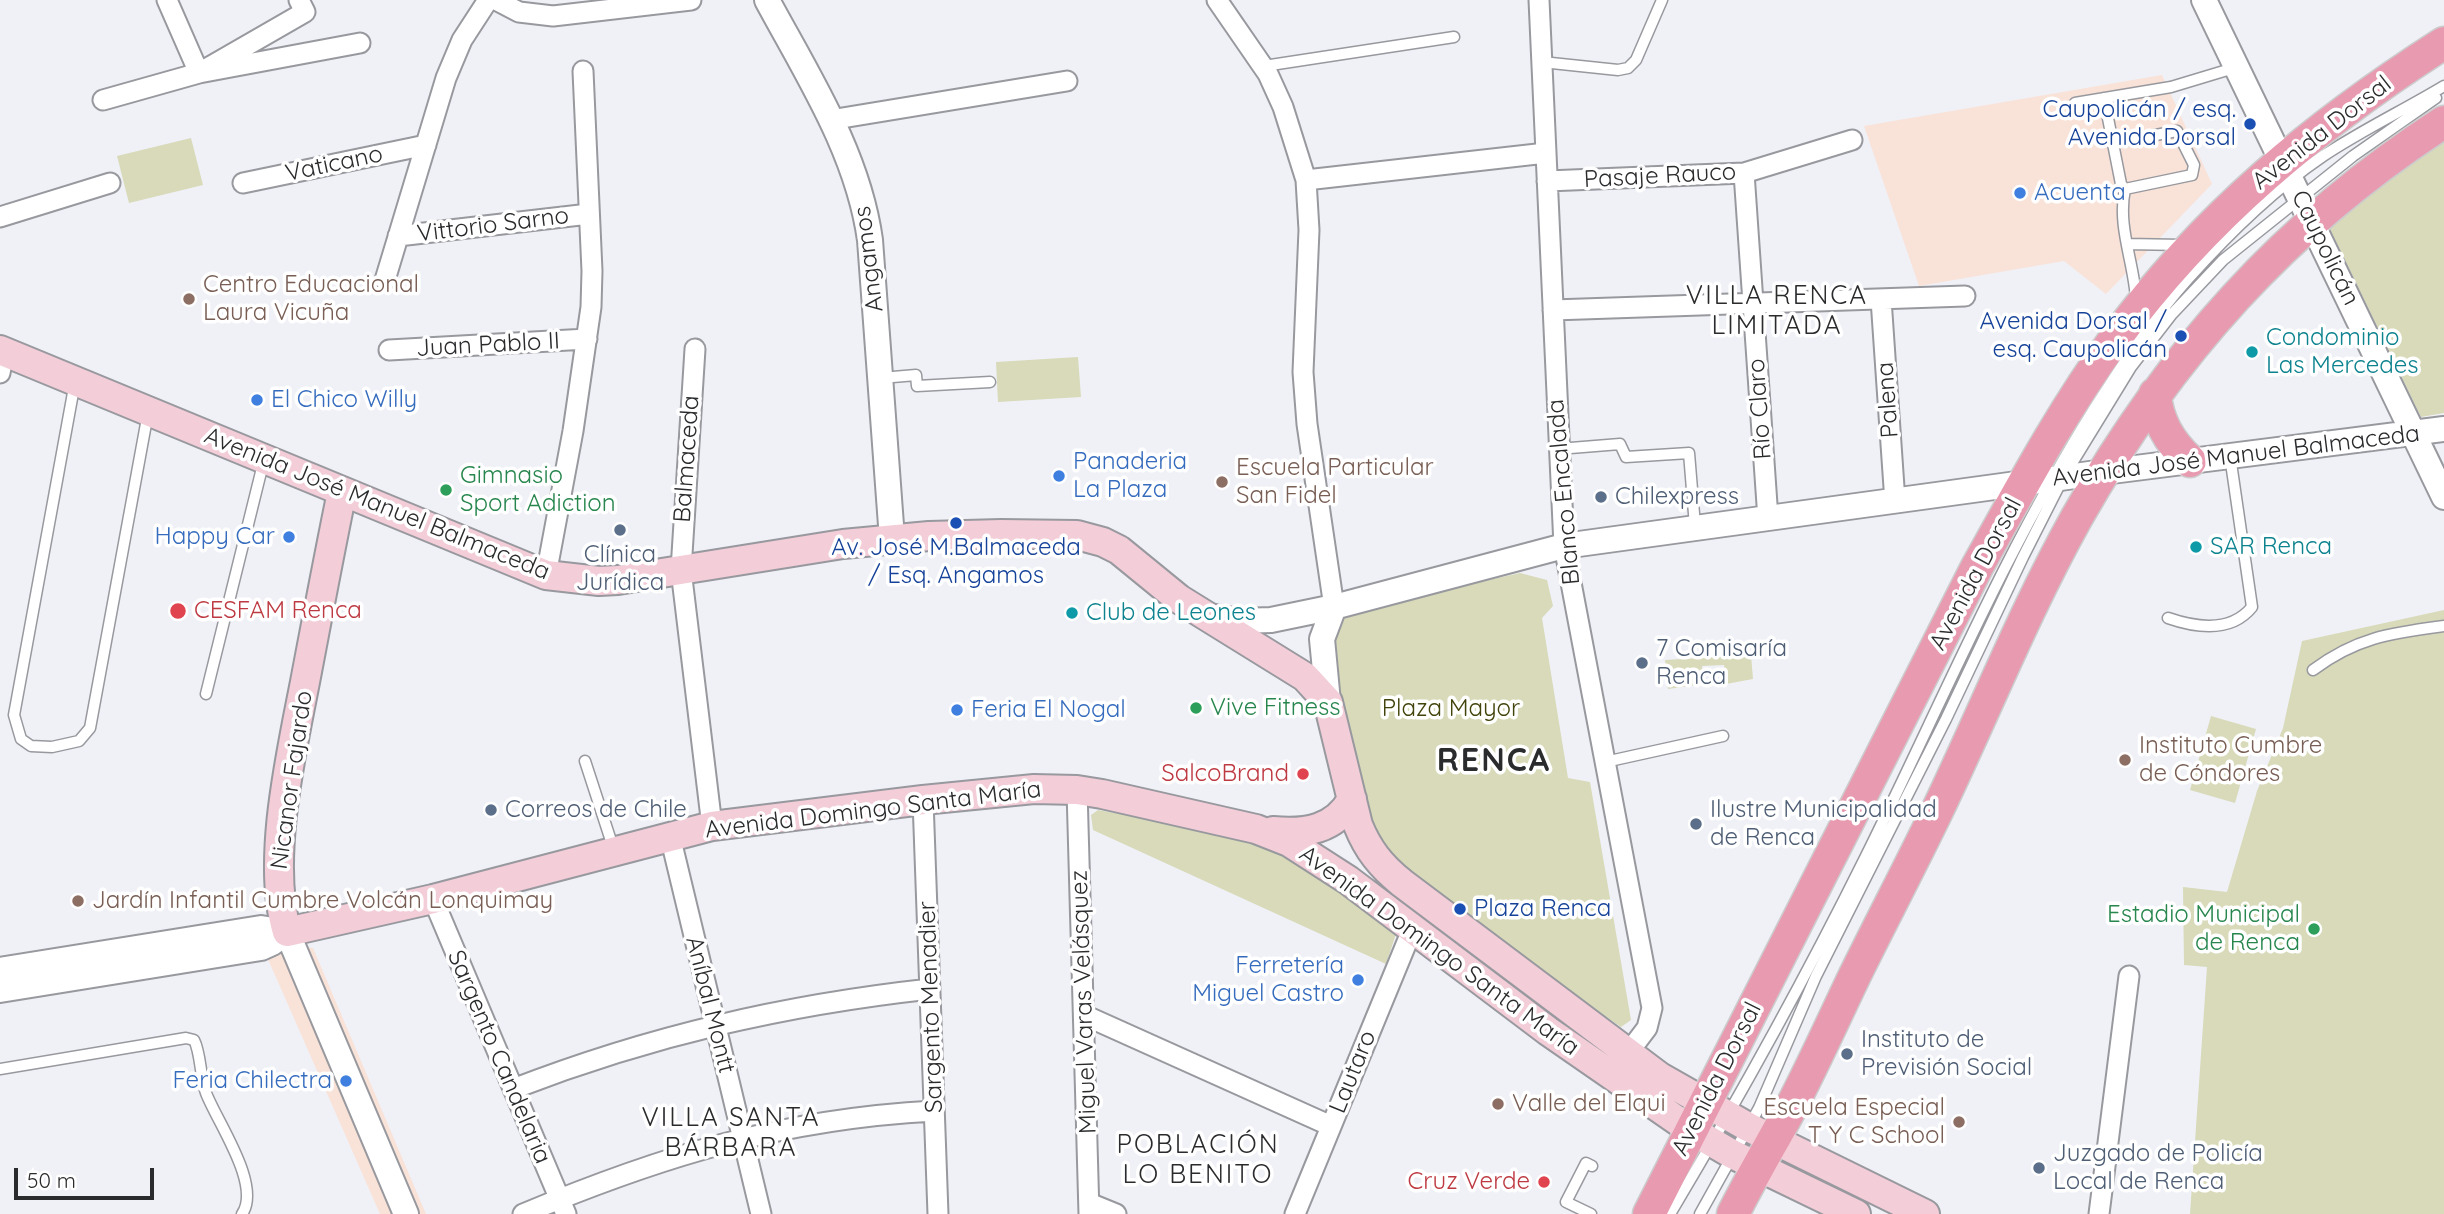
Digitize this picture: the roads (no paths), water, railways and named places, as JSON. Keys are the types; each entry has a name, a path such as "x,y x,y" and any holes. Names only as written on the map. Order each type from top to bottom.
{"main road":[{"name":"Avenida Dorsal","path":"1649,1214 1731,1135 1793,1102 1942,801 2037,595 2076,519 2104,472 2183,356 2238,292 2296,189 2357,101 2444,43"},
{"name":"Avenida Dorsal","path":"1733,1214 1731,1135 1977,567 2045,481 2094,369 2137,310 2193,246 2296,189 2372,173 2444,122"},
{"name":"Avenida José Manuel Balmaceda","path":"1,358 75,382 546,575 598,581 618,580 793,550 892,539 1037,533 1090,538 1119,550 1203,615 1305,677 1328,702 1352,799"},
{"path":"2155,394 2165,430 2190,461"},
{"name":"Nicanor Fajardo","path":"287,932 281,909 279,881 287,783 342,492"},
{"name":"Avenida Domingo Santa María","path":"287,932 433,899 712,826 1034,789 1077,790 1256,829 1289,842 1319,860 1548,1031 1731,1135 1856,1214"},
{"path":"1256,829 1314,830 1333,821 1352,799"},
{"name":"Avenida Domingo Santa María","path":"1352,799 1364,840 1371,853 1387,870 1660,1077 1731,1135 1926,1214"}],"street":[{"path":"167,0 199,73"},
{"path":"385,280 446,78 468,30 488,0"},
{"path":"496,0 519,12 554,16 691,0"},
{"name":"Angamos","path":"766,0 830,120 855,175 867,217 892,539"},
{"path":"1217,0 1264,66 1283,107 1306,180 1310,221 1303,372 1307,424 1334,607 1322,639 1328,702"},
{"name":"Blanco Encalada","path":"1539,0 1564,546 1652,1008 1647,1028 1628,1053"},
{"name":"Caupolicán","path":"2212,3 2238,67 2444,497"},
{"path":"199,73 302,6"},
{"path":"103,100 199,73 360,43"},
{"path":"546,575 587,339 592,271 583,71"},
{"path":"830,120 1068,81"},
{"name":"Pasaje Rauco","path":"1547,181 1744,173 1852,139"},
{"name":"Vaticano","path":"243,183 426,145"},
{"path":"1306,180 1546,153"},
{"name":"Río Claro","path":"1744,173 1768,519"},
{"path":"0,216 110,183"},
{"name":"Vittorio Sarno","path":"398,236 589,214"},
{"path":"1553,310 1965,296"},
{"name":"Palena","path":"1881,299 1895,502"},
{"name":"Juan Pablo II","path":"389,350 587,339"},
{"name":"Balmaceda","path":"681,569 695,349"},
{"name":"Avenida José Manuel Balmaceda","path":"1203,615 1255,621 1334,607 1564,546 2104,472 2444,429"},
{"path":"681,569 712,826"},
{"name":"Miguel Varas Velásquez","path":"1077,790 1089,1208"},
{"name":"Sargento Menadier","path":"923,800 938,1214"},
{"name":"Aníbal Montt","path":"670,836 761,1214"},
{"name":"Sargento Candelaria","path":"433,899 563,1206"},
{"name":"Lautaro","path":"1295,1214 1412,930"},
{"name":"Avenida Domingo Santa María","path":"0,970 267,946 287,932"},
{"name":"Nicanor Fajardo","path":"287,932 406,1214"},
{"name":"Avenida Domingo Santa María","path":"0,990 188,951"},
{"path":"2099,1214 2129,976"},
{"path":"513,1090 610,1054 715,1024 824,1002 930,989"},
{"path":"1084,1015 1331,1126"},
{"path":"523,1214 563,1206 648,1164 743,1137 838,1119 934,1111"},
{"path":"1089,1208 1116,1214"}],"lane":[{"path":"1542,62 1618,70 1628,68 1636,60 1662,0"},
{"path":"1264,66 1454,37"},
{"path":"2075,103 2171,87 2238,67"},
{"path":"2045,481 2172,314 2223,260 2339,146 2444,86"},
{"path":"1670,1214 1731,1135 1759,1108 1816,976 1946,719 1988,626 2045,481 2097,404 2154,322 2204,262 2296,189 2444,93"},
{"path":"2104,98 2121,184 2125,189 2122,206 2126,244 2135,278 2137,310"},
{"path":"2113,143 2177,131 2194,165 2192,175 2125,189"},
{"path":"2126,244 2193,246"},
{"path":"881,378 916,375 917,386 990,382"},
{"path":"75,382 14,715 21,739 32,746 52,747 79,741 90,728 148,412"},
{"path":"1558,450 1620,444 1626,457 1689,453 1695,529"},
{"path":"2168,618 2203,627 2225,625 2244,617 2252,607 2230,456"},
{"path":"206,694 264,460"},
{"path":"2313,670 2350,646 2384,634 2444,626"},
{"path":"1605,762 1723,736"},
{"path":"586,761 614,851"},
{"path":"0,1069 186,1038 194,1040 206,1094 242,1170 247,1189 246,1208 242,1214"},
{"path":"1700,1214 1731,1135"},
{"path":"1591,1214 1566,1202 1586,1163 1592,1166"}],"place":[{"name":"Caupolicán / esq. Avenida Dorsal","path":"2250,124"},
{"name":"Acuenta","path":"2020,193"},
{"name":"Centro Educacional Laura Vicuña","path":"189,299"},
{"name":"Avenida Dorsal / esq. Caupolicán","path":"2181,336"},
{"name":"Condominio Las Mercedes","path":"2252,352"},
{"name":"El Chico Willy","path":"257,400"},
{"name":"Panaderia La Plaza","path":"1059,476"},
{"name":"Escuela Particular San Fidel","path":"1222,482"},
{"name":"Gimnasio Sport Adiction","path":"446,490"},
{"name":"Chilexpress","path":"1601,497"},
{"name":"Av. José M.Balmaceda / Esq. Angamos","path":"956,523"},
{"name":"Clínica Jurídica","path":"620,530"},
{"name":"Happy Car","path":"289,537"},
{"name":"SAR Renca","path":"2196,547"},
{"name":"CESFAM Renca","path":"178,611"},
{"name":"Club de Leones","path":"1072,613"},
{"name":"7 Comisaría Renca","path":"1642,663"},
{"name":"Vive Fitness","path":"1196,708"},
{"name":"Feria El Nogal","path":"957,710"},
{"name":"Instituto Cumbre de Cóndores","path":"2125,760"},
{"name":"SalcoBrand","path":"1303,774"},
{"name":"Correos de Chile","path":"491,810"},
{"name":"Ilustre Municipalidad de Renca","path":"1696,824"},
{"name":"Jardín Infantil Cumbre Volcán Lonquimay","path":"78,901"},
{"name":"Plaza Renca","path":"1460,909"},
{"name":"Estadio Municipal de Renca","path":"2314,929"},
{"name":"Ferretería Miguel Castro","path":"1358,980"},
{"name":"Instituto de Previsión Social","path":"1847,1054"},
{"name":"Feria Chilectra","path":"346,1081"},
{"name":"Valle del Elqui","path":"1498,1104"},
{"name":"Escuela Especial T Y C School","path":"1959,1122"},
{"name":"Juzgado de Policía Local de Renca","path":"2039,1168"},
{"name":"Cruz Verde","path":"1544,1182"}],"district":[{"name":"VILLA RENCA LIMITADA","path":"1777,311"},
{"name":"RENCA","path":"1494,761"},
{"name":"VILLA SANTA BÁRBARA","path":"731,1133"},
{"name":"POBLACIÓN LO BENITO","path":"1198,1160"}],"park label":[{"name":"Plaza Mayor","path":"1451,709"}]}
